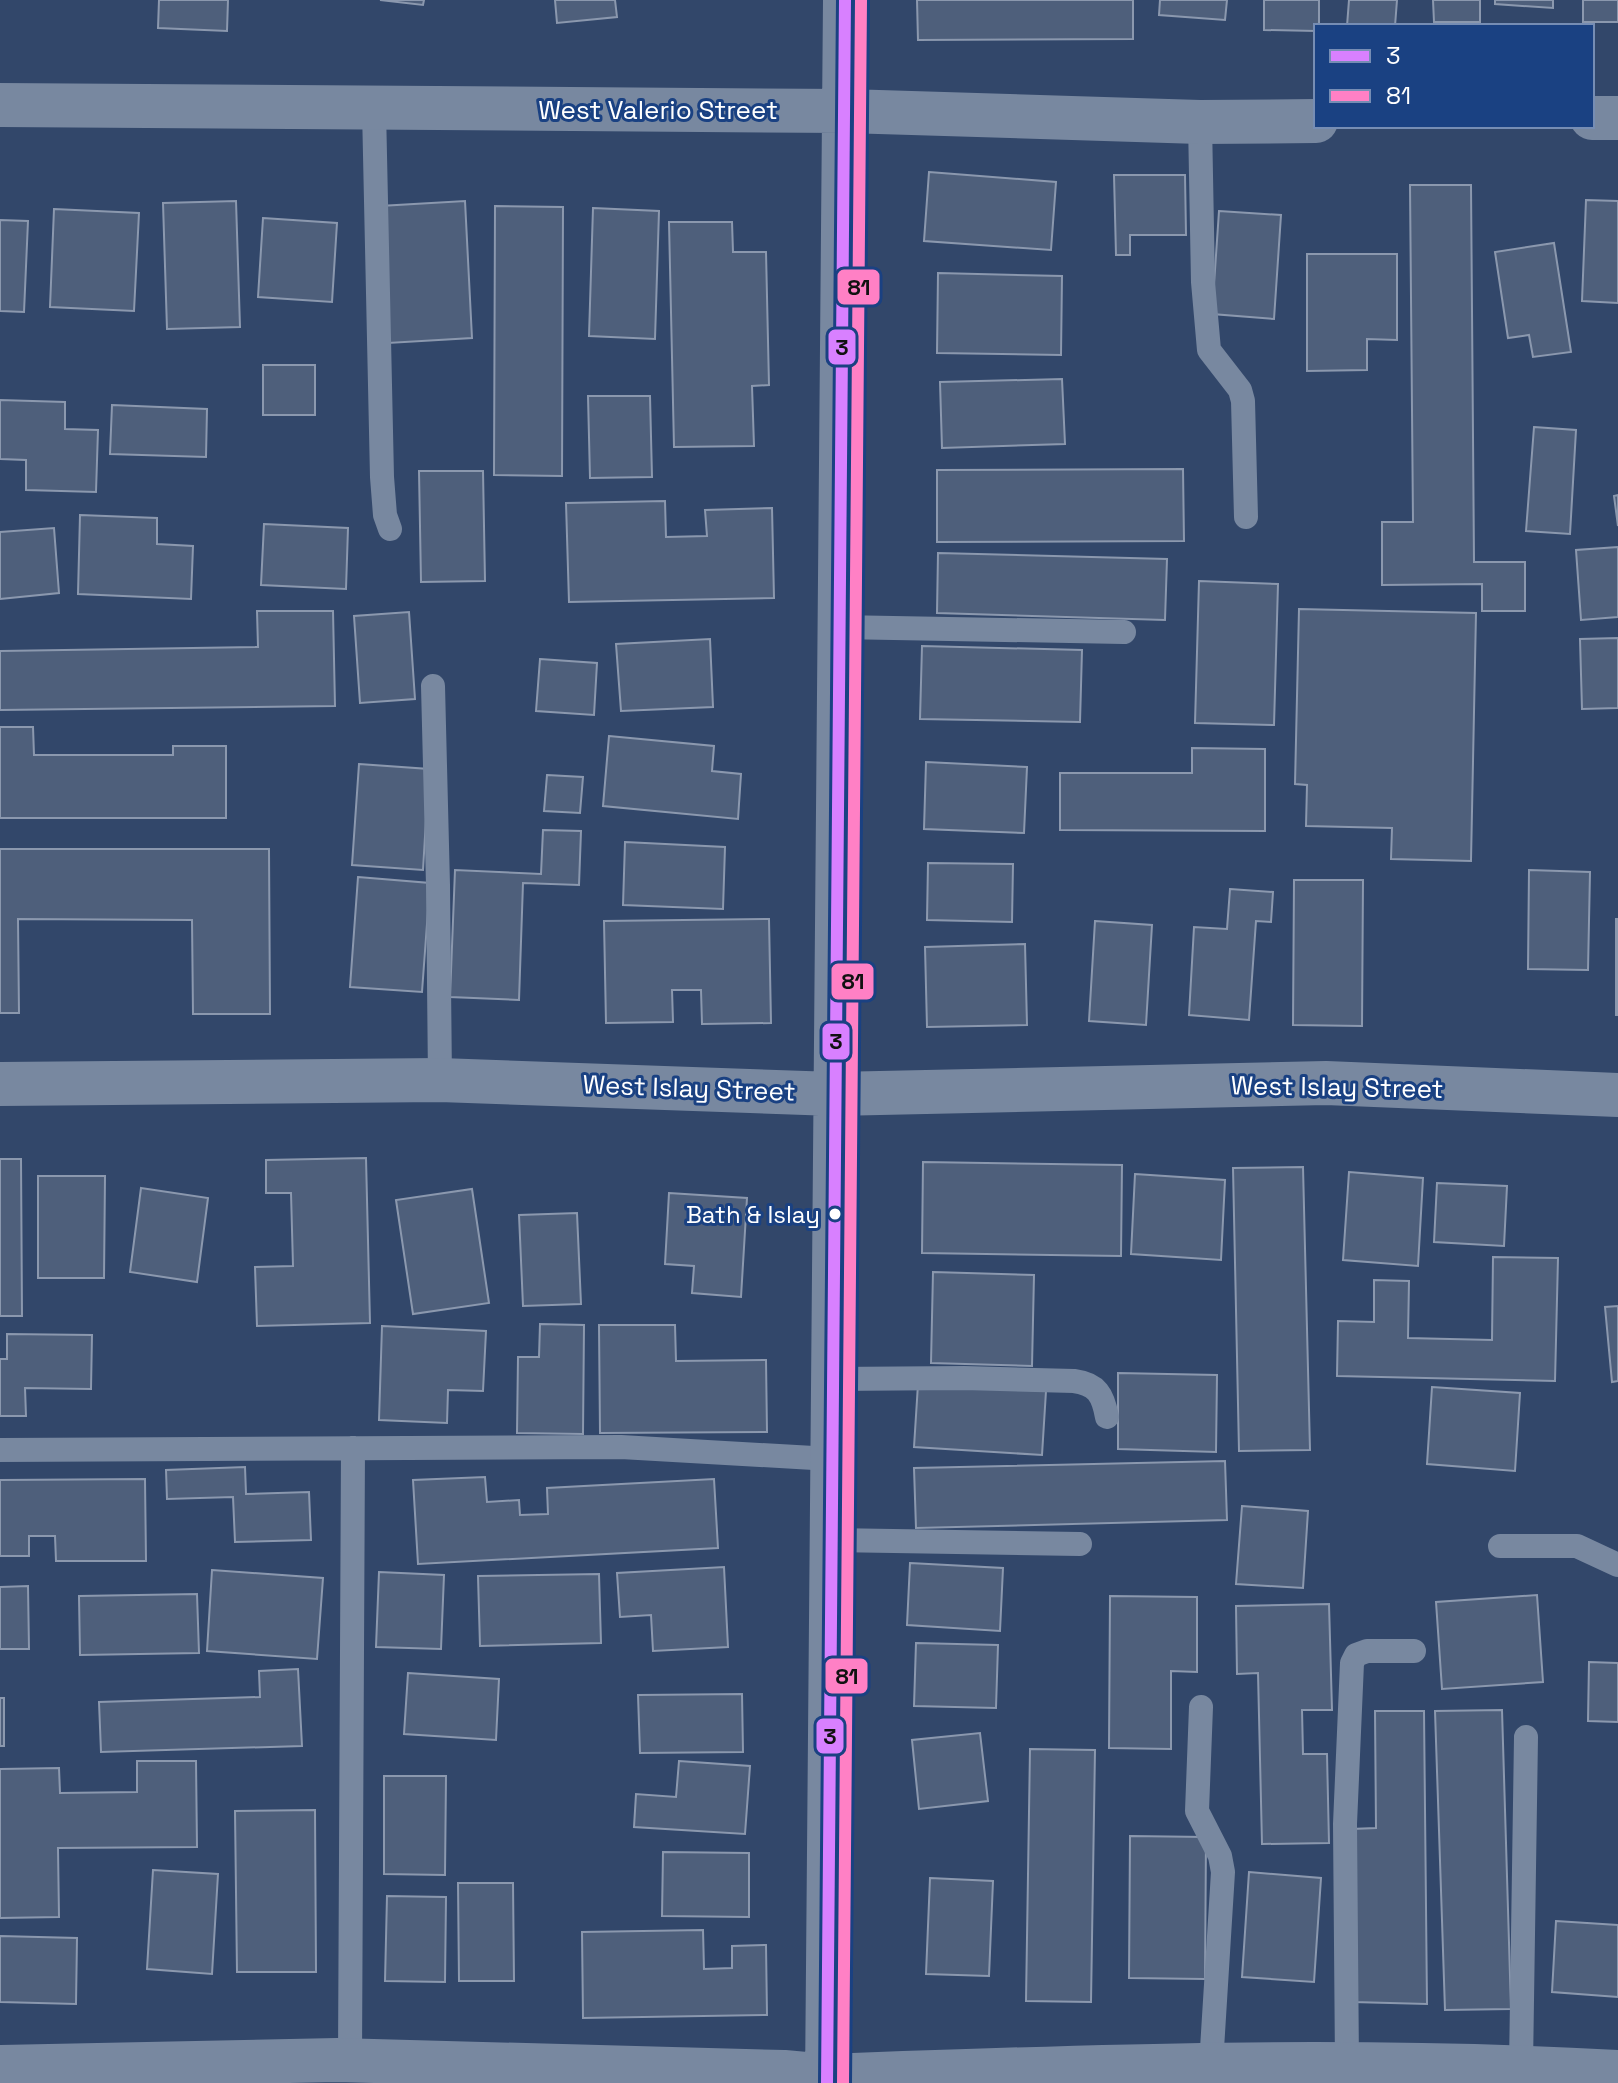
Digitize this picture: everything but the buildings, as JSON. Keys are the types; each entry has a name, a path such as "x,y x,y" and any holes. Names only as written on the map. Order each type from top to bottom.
{"street":[{"path":"827,2080 845,0"},
{"name":"West Valerio Street","path":"0,105 846,111 1200,122 1314,121"},
{"path":"1594,118 1618,118"},
{"name":"West Islay Street","path":"0,1084 440,1080 834,1094 1326,1083 1618,1095"},
{"path":"0,2067 784,2072 827,2080 1169,2074 1211,2065 1347,2066 1472,2075 1521,2066 1618,2072"}],"lane":[{"path":"374,109 382,477 385,515 390,529"},
{"path":"1200,122 1203,282 1209,350 1240,390 1243,401 1246,517"},
{"path":"838,627 1124,632"},
{"path":"433,686 440,1080"},
{"path":"832,1379 964,1378 1090,1383 1104,1399 1107,1417"},
{"path":"0,1450 621,1447 831,1459"},
{"path":"341,2068 353,1448"},
{"path":"831,1540 1080,1544"},
{"path":"1500,1546 1577,1546 1618,1565"},
{"path":"1347,2066 1345,1824 1352,1663 1356,1655 1367,1651 1414,1651"},
{"path":"1201,1707 1197,1811 1220,1856 1223,1872 1211,2065"},
{"path":"1521,2066 1526,1737"}],"transit line":[{"name":"3","path":"827,2083 845,0"},
{"name":"81","path":"843,2083 861,0"}],"place":[{"name":"Bath & Islay","path":"835,1214"}]}
